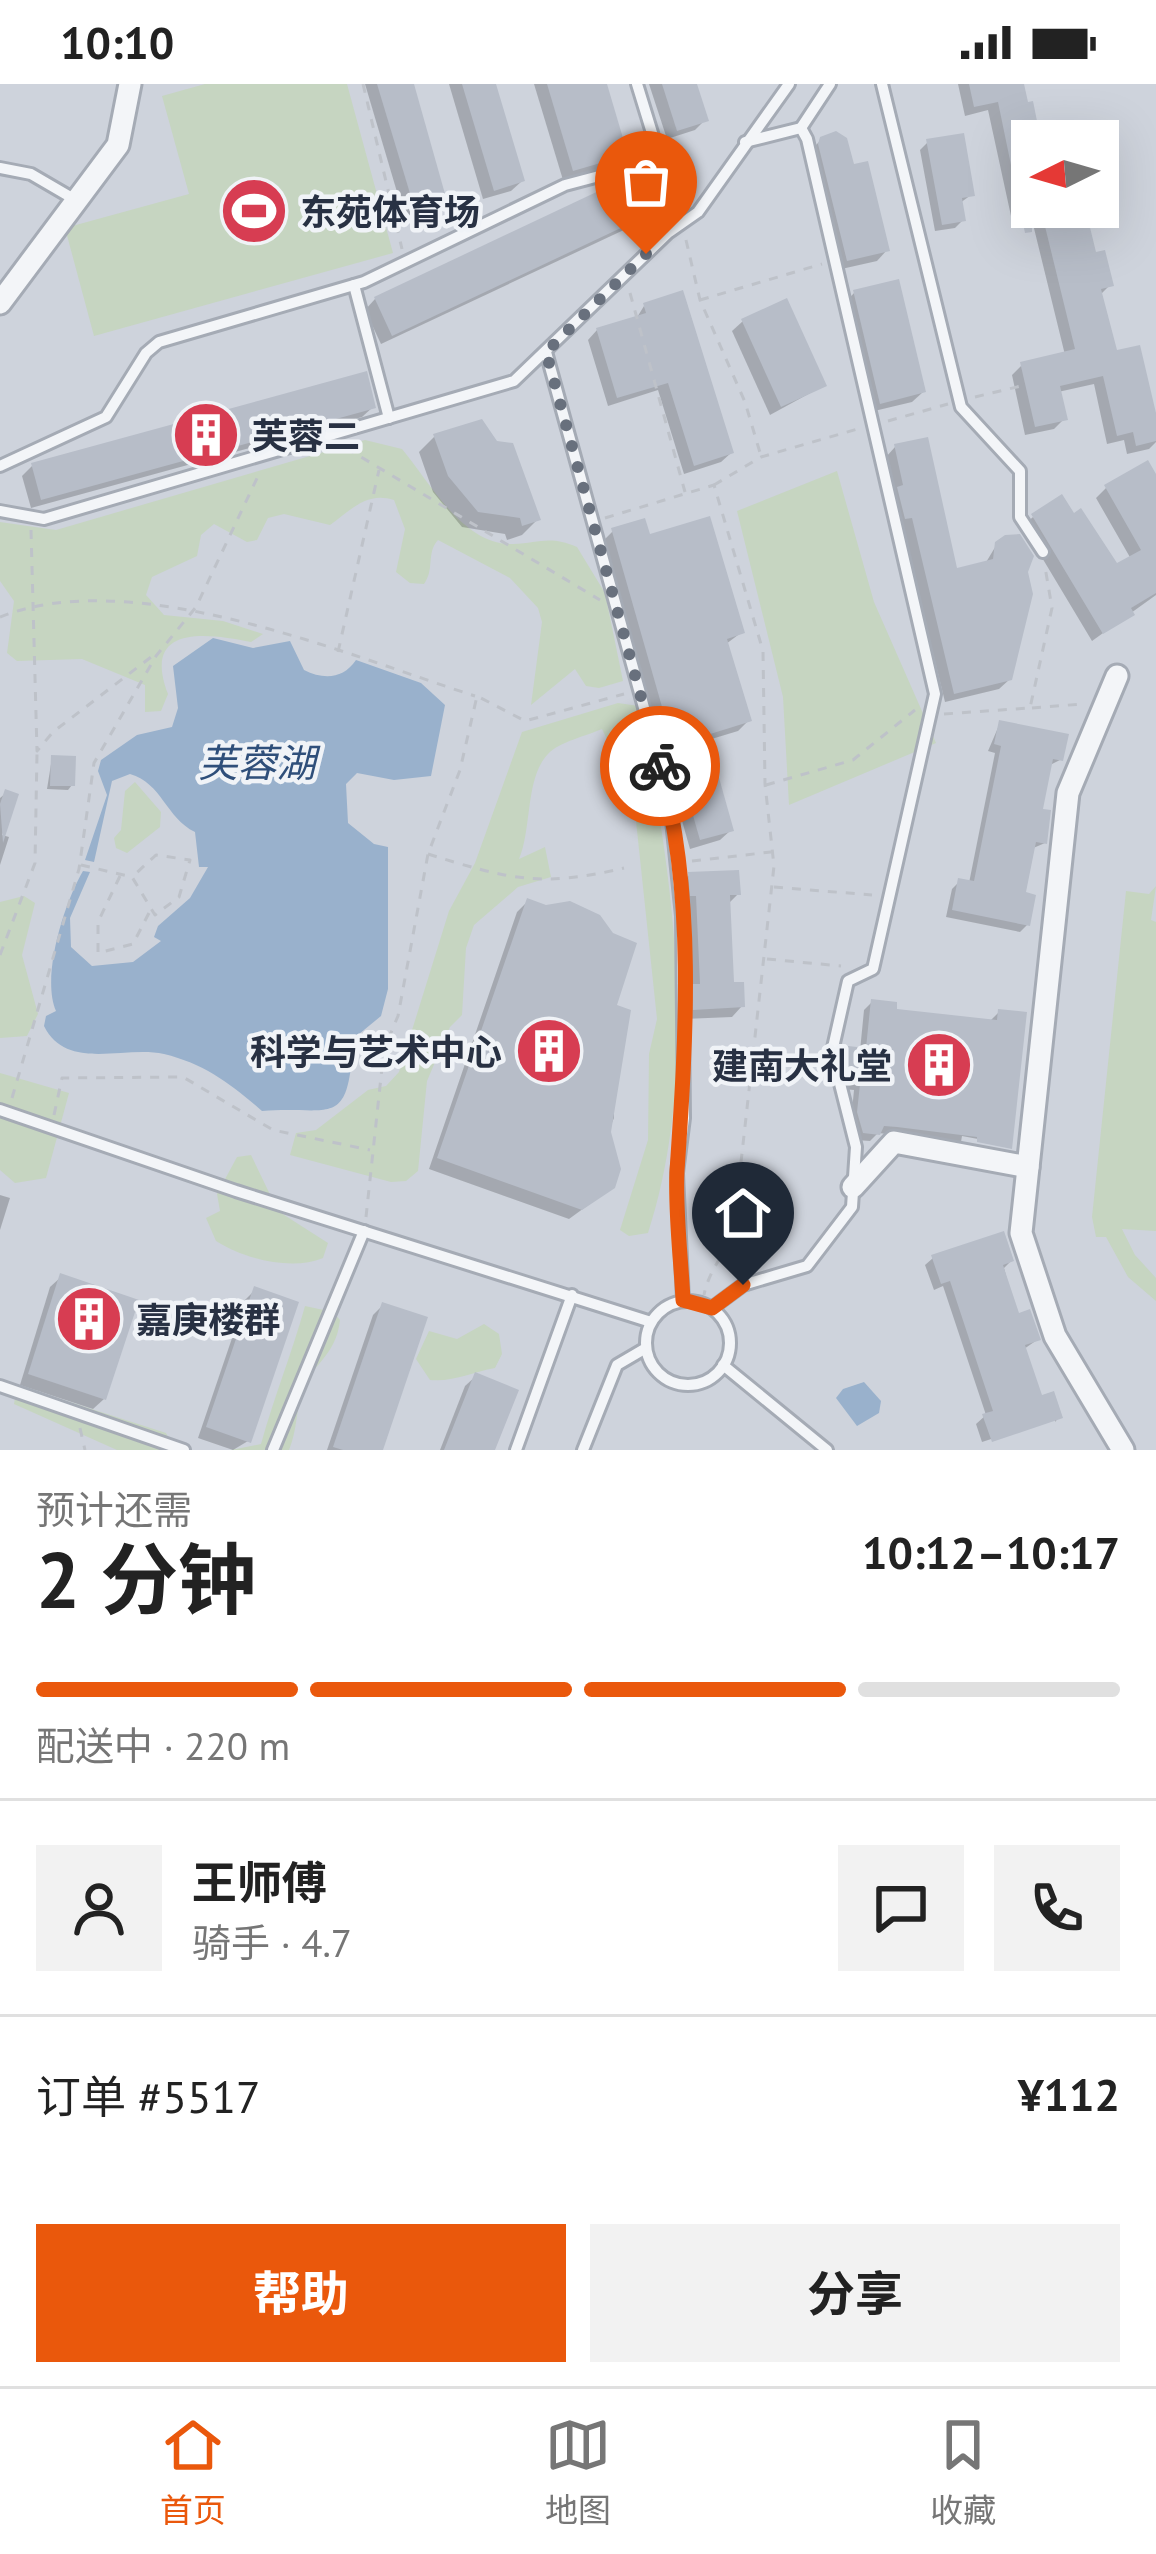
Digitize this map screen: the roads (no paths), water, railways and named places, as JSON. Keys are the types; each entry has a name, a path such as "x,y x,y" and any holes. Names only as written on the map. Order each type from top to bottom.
{"street":[{"path":"0,303 80,202 118,145 130,84"},
{"path":"1117,676 1068,794 1021,1233 1055,1336 1123,1450"},
{"path":"853,1187 894,1142 1028,1167"}],"lane":[{"path":"638,84 680,224"},
{"path":"0,511 44,519 514,381 625,274 698,212 788,84"},
{"path":"745,142 800,128 830,84"},
{"path":"881,84 960,401 1020,470 1021,517 1043,552"},
{"path":"707,1305 729,1334 723,1365 713,1376 686,1385 659,1374 646,1348 651,1322 683,1300 707,1305 743,1285 807,1266 852,1207 856,1147 832,1052 848,981 873,969 935,694 800,128"},
{"path":"0,168 31,174 80,202"},
{"path":"0,466 106,417 146,352 159,342 355,285 565,185 618,171"},
{"path":"355,285 389,418"},
{"path":"546,352 670,802 684,1033 684,1118 677,1173 683,1300"},
{"path":"3,1110 651,1322"},
{"path":"273,1450 364,1231"},
{"path":"516,1450 572,1294"},
{"path":"583,1450 617,1365 646,1348"},
{"path":"723,1365 827,1450"},
{"path":"0,1386 184,1450"}],"water":[{"name":"芙蓉湖","path":"213,638 253,648 290,641 304,670 319,675 339,674 356,660 421,683 445,705 431,776 394,780 357,773 346,784 348,823 374,844 388,847 388,989 381,1016 353,1039 347,1089 332,1108 262,1111 192,1063 148,1052 82,1053 54,1040 44,1026 46,1016 56,1011 51,979 57,940 83,871 90,872 70,918 71,947 92,966 133,962 161,941 154,937 158,926 190,898 208,867 199,867 195,832 150,785 130,774 112,781 94,862 85,860 107,795 98,771 101,760 137,735 172,727 178,708 173,666"},
{"path":"864,1382 881,1401 879,1413 857,1426 836,1398 843,1389"}],"place":[{"name":"东苑体育场","path":"254,211"},
{"name":"芙蓉二","path":"206,435"},
{"name":"科学与艺术中心","path":"549,1051"},
{"name":"建南大礼堂","path":"939,1065"},
{"name":"嘉庚楼群","path":"89,1319"}]}
